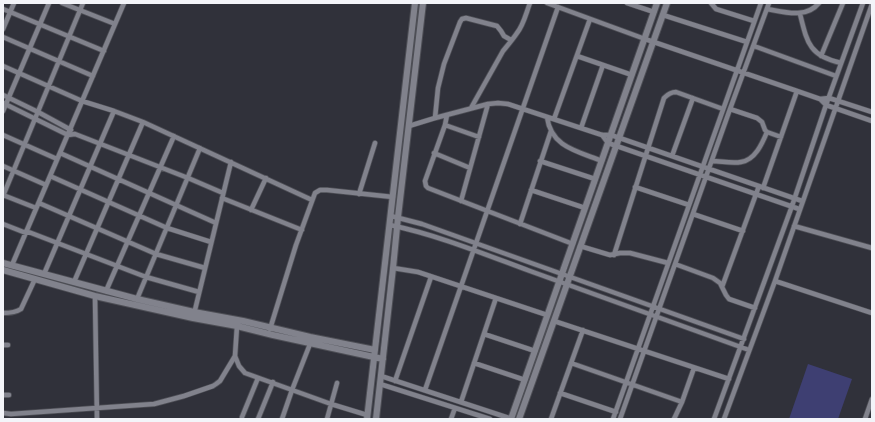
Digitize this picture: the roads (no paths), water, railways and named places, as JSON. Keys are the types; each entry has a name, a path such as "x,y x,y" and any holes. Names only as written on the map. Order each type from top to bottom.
{"street":[{"path":"3,29 14,3"},
{"path":"3,110 4,103 8,98 19,73 48,3"},
{"path":"62,3 115,24"},
{"path":"36,208 3,195 83,3"},
{"path":"12,265 124,3"},
{"path":"237,326 235,356 239,366 245,373 367,417 415,3"},
{"path":"376,419 423,3"},
{"path":"472,108 503,51 521,27 530,3"},
{"path":"627,3 654,12"},
{"path":"381,376 511,419 657,3"},
{"path":"519,419 667,3"},
{"path":"711,3 716,8 754,21"},
{"path":"613,419 761,3"},
{"path":"622,418 656,317 769,3"},
{"path":"767,9 800,14 813,9 819,3"},
{"path":"821,56 843,3"},
{"path":"714,419 792,206 836,76 863,3"},
{"path":"550,4 653,42 797,90 820,99 826,105 872,121"},
{"path":"724,419 775,280 872,4"},
{"path":"425,390 558,7"},
{"path":"3,9 104,51"},
{"path":"800,14 808,44 821,56 830,61 841,63"},
{"path":"663,15 747,42"},
{"path":"435,118 438,88 444,64 462,19 472,19 497,26 504,36 512,40"},
{"path":"554,119 590,19"},
{"path":"3,37 93,76"},
{"path":"754,46 836,76"},
{"path":"577,56 632,76"},
{"path":"581,128 603,65"},
{"path":"3,66 82,101 143,122 312,200"},
{"path":"722,287 756,194 761,187 781,137 797,90"},
{"path":"614,255 664,98 672,92 676,92 723,108"},
{"path":"3,95 70,129 75,134 188,178 251,210 302,230"},
{"path":"672,156 693,98"},
{"path":"820,99 829,98 838,100 872,112"},
{"path":"4,103 68,135 75,134"},
{"path":"409,126 488,104 508,104 602,135 611,135 802,201"},
{"path":"461,202 488,104"},
{"path":"730,109 760,120 767,132 781,137"},
{"path":"44,274 114,111"},
{"path":"447,115 425,181 426,186 430,190 572,244"},
{"path":"547,117 550,131 562,144 602,160"},
{"path":"74,282 143,122"},
{"path":"444,125 479,137"},
{"path":"520,224 550,131"},
{"path":"712,161 741,163 746,161 756,153 767,132"},
{"path":"3,135 57,159"},
{"path":"602,135 608,143 799,209"},
{"path":"106,291 174,136"},
{"path":"359,194 375,143"},
{"path":"137,299 200,148"},
{"path":"60,153 216,223"},
{"path":"434,153 470,168"},
{"path":"540,161 595,179"},
{"path":"194,315 231,162"},
{"path":"3,166 46,185"},
{"path":"50,176 167,228 211,242"},
{"path":"251,210 266,178"},
{"path":"636,187 689,205"},
{"path":"270,328 315,193 320,190 327,190 393,197"},
{"path":"531,190 585,208"},
{"path":"39,203 156,254 205,268"},
{"path":"693,214 743,231"},
{"path":"391,216 422,224 744,339"},
{"path":"3,224 58,243 146,277 199,292"},
{"path":"390,225 422,232 474,250 749,350"},
{"path":"794,226 872,248"},
{"path":"580,246 604,254 614,255 630,253 668,263"},
{"path":"3,263 237,326 310,344 383,359"},
{"path":"675,264 714,278 720,283 729,299 754,308"},
{"path":"393,268 418,272 547,316"},
{"path":"3,270 95,296 194,315 243,321 310,337 375,350"},
{"path":"395,381 431,277"},
{"path":"3,313 10,313 21,309 35,279"},
{"path":"775,280 872,313"},
{"path":"95,296 96,419"},
{"path":"461,402 496,298"},
{"path":"554,321 729,379"},
{"path":"551,419 583,330"},
{"path":"484,334 535,351"},
{"path":"282,419 310,344"},
{"path":"3,413 11,417 96,408 154,404 213,386 220,381 235,356"},
{"path":"474,363 525,380"},
{"path":"571,363 682,402"},
{"path":"674,419 682,402 694,368"},
{"path":"242,418 258,378"},
{"path":"258,419 273,382"},
{"path":"327,419 337,383"},
{"path":"380,384 490,419"},
{"path":"560,393 616,412"},
{"path":"3,395 9,395"},
{"path":"865,419 872,398"},
{"path":"451,419 455,408"}]}
